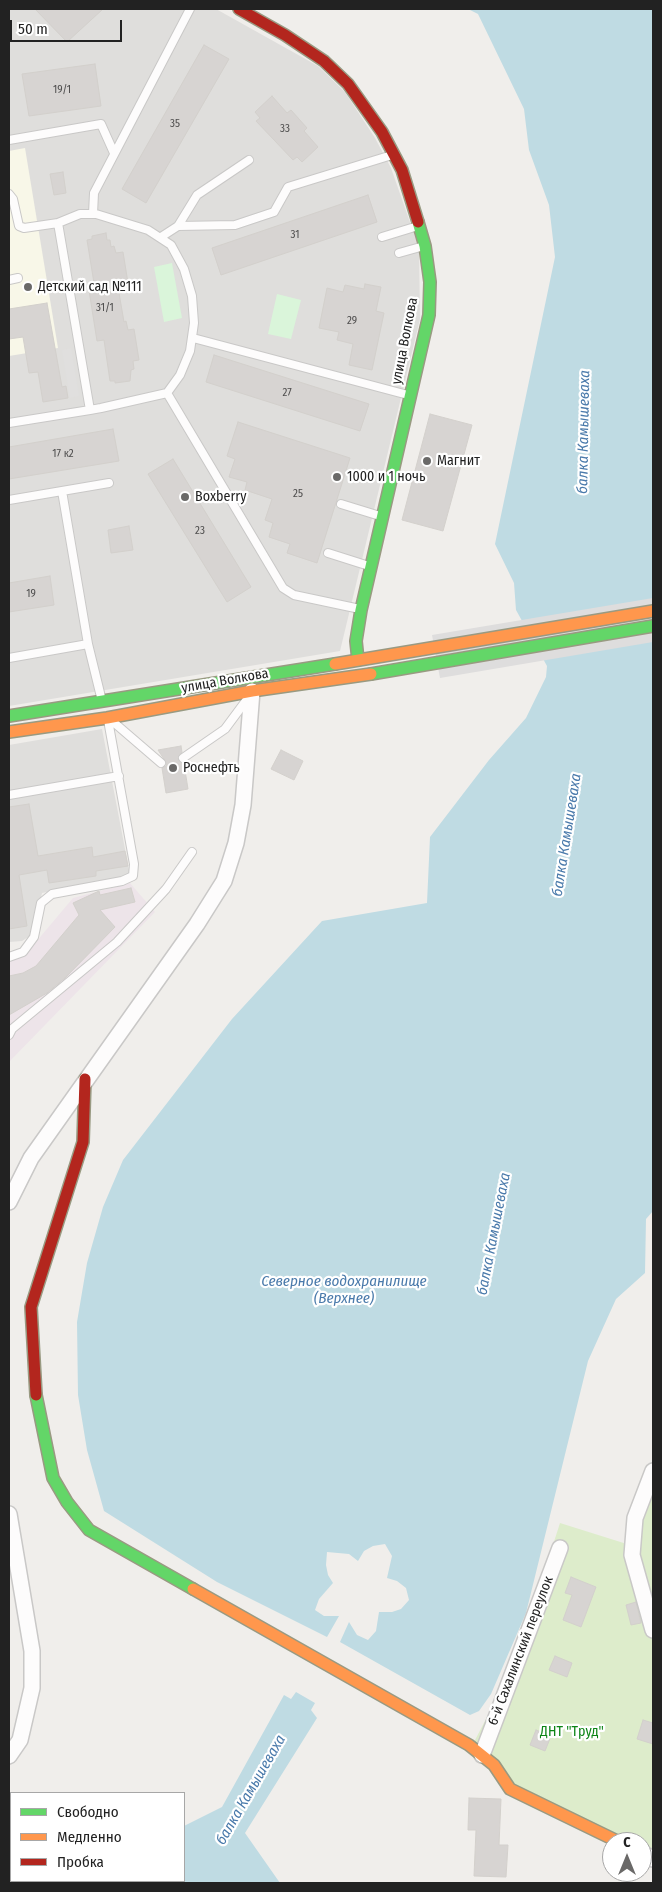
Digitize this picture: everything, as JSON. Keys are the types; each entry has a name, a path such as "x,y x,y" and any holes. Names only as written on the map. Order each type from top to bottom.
{"street":[{"name":"улица Волкова","path":"239,9 285,34 324,61 348,84 382,132 402,170 426,246 430,282 429,315 361,610 356,641 358,660"},
{"name":"улица Волкова","path":"9,716 653,611"},
{"name":"улица Волкова","path":"9,732 107,718 252,691 436,663 653,626"},
{"path":"9,1202 31,1158 85,1079 197,924 224,881 236,843 243,805 252,691"},
{"path":"85,1079 83,1142 31,1306 36,1393 53,1478 67,1502 89,1530 461,1740 494,1765 510,1789 602,1834"},
{"path":"653,1471 635,1518 632,1555 653,1630"},
{"path":"9,1514 32,1651 30,1697 20,1740 9,1756"},
{"name":"6-й Сахалинский переулок","path":"482,1755 560,1548"}],"lane":[{"path":"93,214 94,193 190,9"},
{"path":"9,140 101,124 114,154"},
{"path":"178,226 235,225 274,212 288,187 394,154"},
{"path":"162,237 178,226 197,194 249,160"},
{"path":"9,194 13,198 19,226 24,228 58,223 80,214 93,214 124,222 162,237 171,245 184,269 192,296 193,338 180,375 167,393 90,410 9,423"},
{"path":"58,223 90,410"},
{"path":"382,237 420,226"},
{"path":"399,253 426,246"},
{"path":"9,280 18,278"},
{"path":"193,338 410,396"},
{"path":"167,393 283,588 294,595 361,610"},
{"path":"9,500 109,483"},
{"path":"62,491 88,644 102,702"},
{"path":"342,504 383,517"},
{"path":"328,553 371,566"},
{"path":"9,658 88,644"},
{"path":"183,758 226,729 252,691"},
{"path":"107,718 135,738 161,763"},
{"path":"9,957 23,952 34,937 41,903 52,894 122,881 133,876 134,864 107,718"},
{"path":"9,795 119,776"},
{"path":"9,1035 12,1029 117,942 166,889 192,852"}],"shaded area":[{"path":"9,9 216,9 318,66 345,92 375,138 391,168 419,248 420,319 340,651 9,706"},
{"name":"Детский сад №111","path":"25,148 58,348 9,356 9,151"},
{"path":"71,348 79,396 70,398 62,350"},
{"path":"102,729 130,875 42,893 33,934 22,941 9,942 9,745"},
{"path":"130,883 155,912 9,1062 9,960 25,955 73,898"}],"green space":[{"path":"172,263 182,318 164,322 154,267"},
{"path":"277,294 301,300 291,339 268,334"},
{"name":"ДНТ \"Труд\"","path":"653,1475 653,1861 652,1832 602,1832 602,1837 523,1800 473,1744 515,1663 560,1523 630,1545"}],"water":[{"name":"Северное водохранилище (Верхнее)","path":"468,9 653,9 653,1211 646,1219 645,1273 616,1299 588,1361 526,1613 491,1694 479,1711 470,1715 340,1642 349,1622 357,1635 368,1640 376,1631 379,1612 392,1612 401,1609 409,1600 406,1588 397,1581 387,1578 392,1556 385,1544 373,1546 364,1551 358,1561 349,1554 327,1552 326,1565 328,1575 333,1583 319,1599 315,1610 324,1616 339,1616 327,1637 217,1582 104,1511 87,1450 78,1395 77,1322 87,1263 103,1207 123,1160 232,1019 322,921 427,903 430,837 489,760 526,718 546,677 547,666 516,610 514,583 495,544 555,257 549,205 529,150 524,109 478,14"},
{"name":"балка Камышеваха","path":"296,1692 315,1703 311,1710 317,1718 245,1833 280,1883 106,1883 185,1882 185,1826 222,1807 284,1695 291,1699"}],"pier":[{"path":"653,598 653,642 440,678 432,635"}],"building":[{"path":"35,9 103,9 67,42"},
{"path":"204,45 229,59 146,203 122,189"},
{"path":"95,64 101,106 29,116 22,74"},
{"path":"272,96 287,113 291,110 307,128 304,131 318,147 302,162 297,157 293,160 256,121 260,118 255,112"},
{"path":"63,172 66,193 54,195 50,174"},
{"path":"368,195 377,222 221,275 212,248"},
{"path":"106,233 107,240 110,240 111,247 114,246 116,253 123,252 128,283 120,284 122,293 119,293 124,322 126,321 128,330 134,329 139,360 133,361 134,369 131,370 130,381 115,383 115,381 110,381 104,340 97,341 88,284 94,283 87,240 92,239 92,236"},
{"path":"365,284 381,287 376,311 384,313 372,370 349,365 353,344 337,340 339,332 319,328 327,288 343,292 345,285 364,289"},
{"path":"47,303 62,387 66,386 68,398 43,402 38,372 29,373 23,337 9,339 9,309"},
{"path":"214,355 369,404 360,431 206,382"},
{"path":"430,414 472,425 443,531 402,520"},
{"path":"238,422 350,458 317,563 287,553 290,544 269,537 273,523 265,520 272,499 245,490 247,482 229,477 235,459 227,456"},
{"path":"113,429 119,461 9,479 9,447"},
{"path":"173,459 251,587 227,602 148,474"},
{"path":"129,526 133,550 111,553 108,530"},
{"path":"50,576 54,605 9,612 9,583"},
{"path":"181,746 182,752 178,759 184,764 188,789 166,793 162,768 166,766 166,762 158,750"},
{"path":"281,750 303,761 294,780 271,769"},
{"path":"29,804 38,856 92,847 93,857 125,851 128,866 96,871 96,876 49,883 47,870 19,875 27,926 9,929 9,807"},
{"path":"131,888 135,902 100,910 115,927 65,978 47,993 9,1015 9,976 23,973 36,966 79,915 73,903 99,891 100,895"},
{"path":"571,1577 596,1587 581,1627 563,1620 572,1595 565,1593"},
{"path":"636,1602 641,1623 631,1625 626,1605"},
{"path":"555,1656 572,1663 567,1677 549,1670"},
{"path":"643,1720 653,1723 653,1744 637,1739"},
{"path":"536,1730 551,1736 545,1751 530,1745"},
{"path":"469,1798 501,1799 499,1845 508,1845 506,1877 474,1876 476,1830 468,1830"}],"traffic: fast":[{"path":"358,660 356,641 361,610 429,315 430,282 425,246 418,222"},
{"path":"371,674 653,626"},
{"path":"9,716 335,664"},
{"path":"36,1395 53,1478 67,1502 89,1530 193,1589"}],"traffic: slow":[{"path":"335,664 653,611"},
{"path":"9,732 107,718 252,691 371,674"},
{"path":"193,1589 469,1745 494,1765 510,1789 602,1834"}],"traffic: jam":[{"path":"239,9 285,35 324,61 348,84 382,132 402,170 418,222"},
{"path":"36,1395 31,1307 83,1142 85,1079"}],"place":[{"name":"Детский сад №111","path":"28,287"},
{"name":"Магнит","path":"427,461"},
{"name":"1000 и 1 ночь","path":"337,477"},
{"name":"Boxberry","path":"185,497"},
{"name":"Роснефть","path":"173,768"}]}
